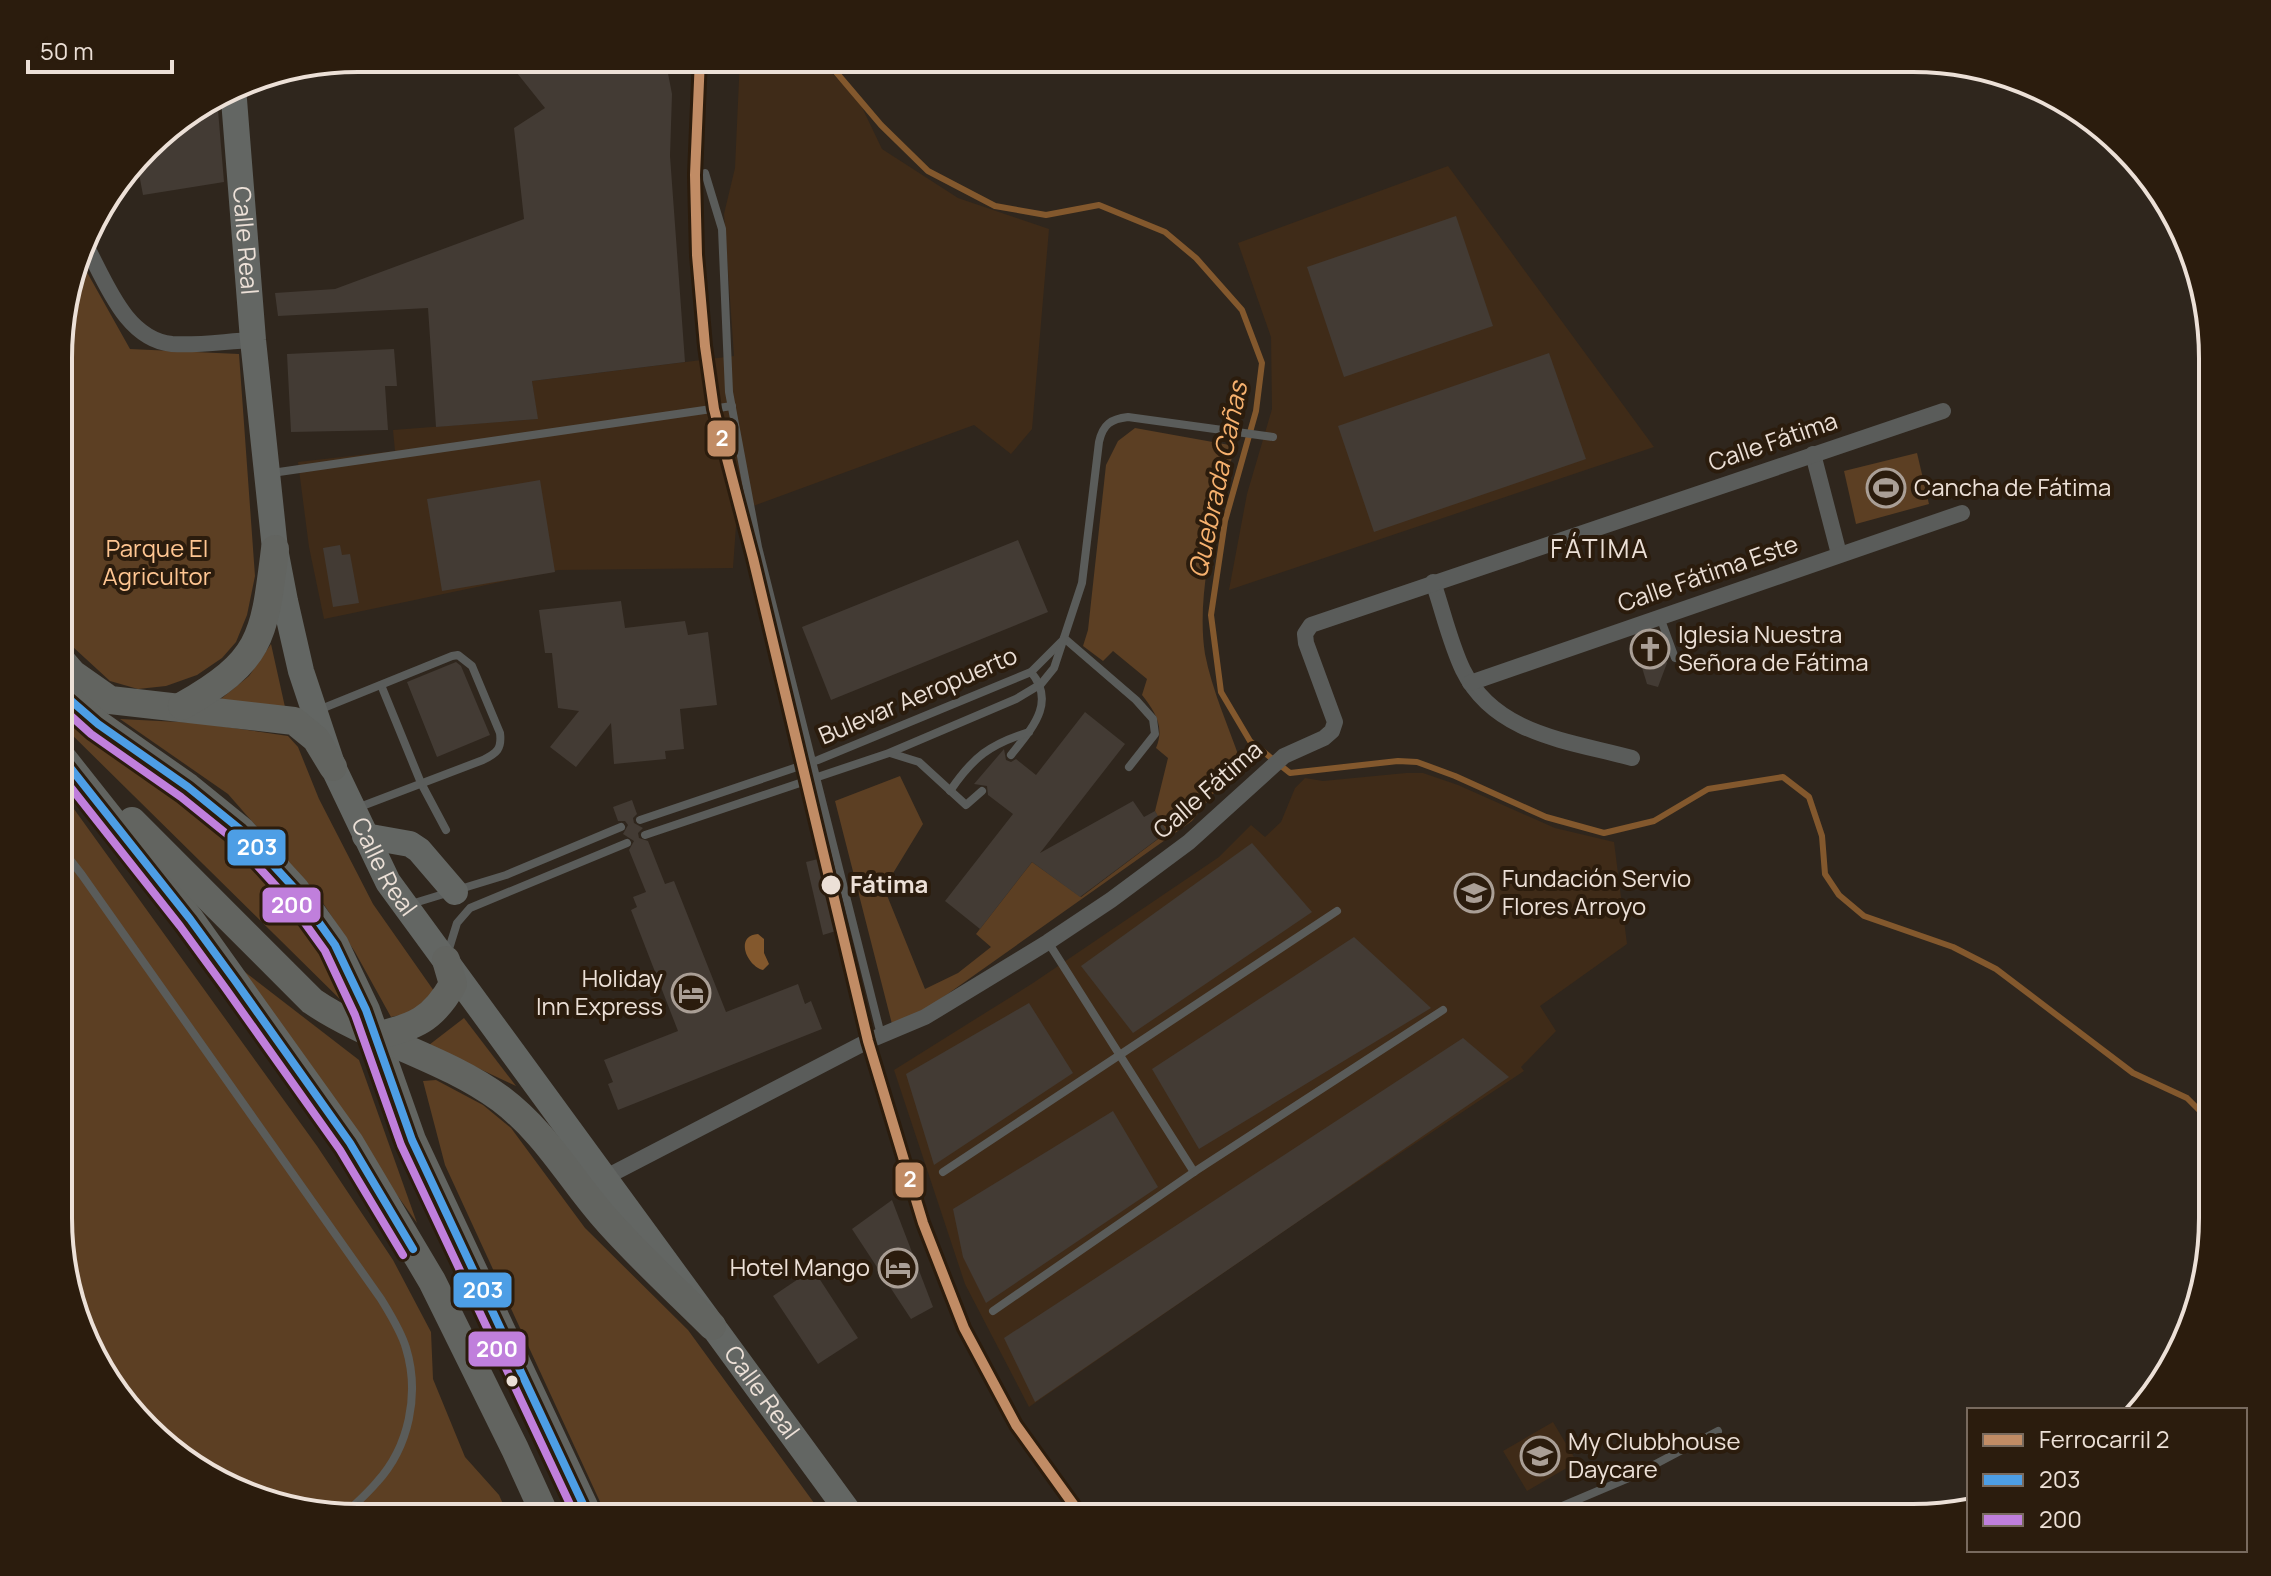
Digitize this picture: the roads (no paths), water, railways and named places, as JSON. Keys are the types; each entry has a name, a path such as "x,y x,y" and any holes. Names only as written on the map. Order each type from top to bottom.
{"highway":[{"path":"182,706 234,672 259,637 267,613 275,549"},
{"path":"72,673 110,700 294,721 316,739 333,767"},
{"path":"72,702 230,821 295,889 335,945 357,986 412,1140 583,1504"},
{"path":"72,760 312,1001 338,1019 475,1082 523,1118 562,1160 604,1217 712,1326"},
{"path":"72,770 190,919 350,1143 432,1281 540,1504"},
{"path":"376,1036 422,1022 435,1011 453,984 446,960"}],"main road":[{"name":"Calle Real","path":"234,101 253,340 275,549 301,671 333,767 388,882 843,1504"},
{"path":"365,836 410,844 419,850 455,892"}],"street":[{"path":"91,255 129,323 146,337 172,344 253,340"},
{"name":"Calle Fátima","path":"606,1177 881,1036 925,1017 1048,942 1189,842 1284,756 1324,738 1332,731 1335,722 1306,643 1305,634 1311,625 1943,411"},
{"path":"1813,454 1839,554"},
{"name":"Calle Fátima Este","path":"1470,683 1962,513"},
{"path":"1433,582 1462,669 1485,701 1514,724 1632,758"}],"lane":[{"path":"705,173 722,229 732,406 758,547 881,1036"},
{"path":"267,474 732,406"},
{"name":"Bulevar Aeropuerto","path":"645,835 889,753 1016,699 1041,684 1054,668 1082,583 1101,431 1107,423 1128,417 1273,437"},
{"path":"1659,616 1675,658"},
{"path":"1064,638 1136,700 1153,719 1155,734 1129,767"},
{"name":"Bulevar Aeropuerto","path":"640,820 812,762 1031,672 1064,638"},
{"path":"314,712 458,655 472,666 500,733 501,744 497,753 352,809"},
{"path":"1011,755 1039,717 1042,705 1041,684 1031,672"},
{"path":"381,685 421,783 446,830"},
{"path":"950,791 983,751 1029,732"},
{"path":"889,753 919,762 966,805 982,791"},
{"path":"405,906 506,875 621,827"},
{"path":"446,960 451,937 470,908 627,843"},
{"path":"72,862 381,1299 406,1346 412,1385 411,1405 402,1442 379,1481 356,1504"},
{"path":"506,875 514,890"},
{"path":"943,1172 1337,911"},
{"path":"1048,942 1194,1172"},
{"path":"993,1311 1194,1172 1443,1010"},
{"path":"1567,1504 1631,1477 1718,1431"}],"waterway":[{"name":"Quebrada Cañas","path":"836,72 881,125 928,171 995,206 1046,215 1099,205 1165,232 1196,258 1242,310 1262,363 1256,411 1225,521 1211,615 1221,692 1250,741 1290,773 1398,761 1417,762 1546,817 1604,833 1654,821 1708,789 1783,777 1809,797 1822,836 1825,874 1839,895 1864,916 1953,947 1996,969 2133,1073 2187,1098 2199,1110"}],"rail line":[{"name":"2","path":"699,72 695,175 697,255 714,409 753,558 868,1041 923,1223 964,1328 1016,1425 1073,1504"}],"place":[{"name":"Cancha de Fátima","path":"1886,488"},
{"name":"Iglesia Nuestra Señora de Fátima","path":"1650,649"},
{"name":"Fátima","path":"831,885"},
{"name":"Fundación Servio Flores Arroyo","path":"1474,893"},
{"name":"Holiday Inn Express","path":"691,993"},
{"name":"Hotel Mango","path":"898,1268"},
{"name":"My Clubbhouse Daycare","path":"1540,1456"}],"district":[{"name":"FÁTIMA","path":"1600,549"}],"park label":[{"name":"Parque El Agricultor","path":"157,563"}]}
